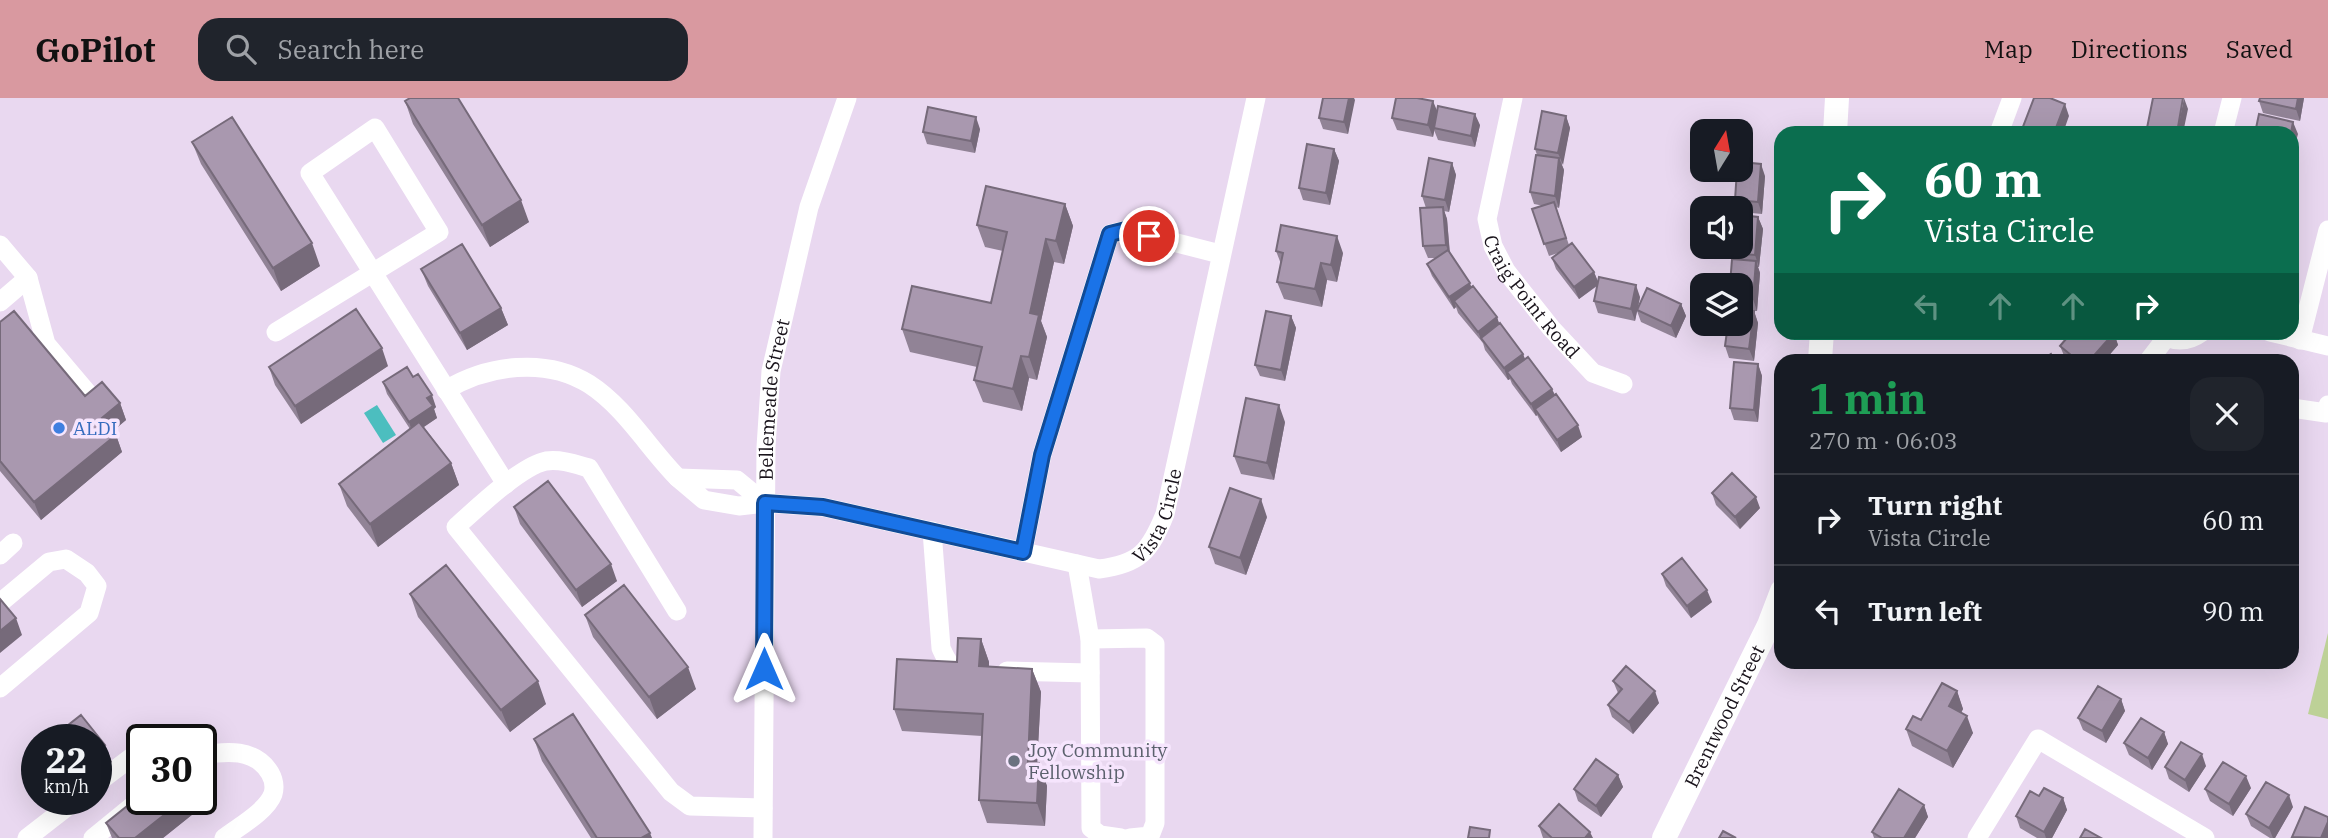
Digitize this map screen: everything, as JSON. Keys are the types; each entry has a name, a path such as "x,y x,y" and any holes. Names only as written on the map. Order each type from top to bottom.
{"main road":[{"path":"1835,126 1837,98"},
{"name":"Brentwood Street","path":"1664,838 1774,612"}],"street":[{"name":"Bellemeade Street","path":"763,838 765,503 771,371 809,207 847,98"},
{"name":"Vista Circle","path":"765,503 823,507 1099,569 1123,566 1144,553 1155,539 1165,513 1255,98"},
{"name":"Craig Point Road","path":"1513,98 1488,219 1493,246 1521,290 1593,373 1622,384"},
{"path":"2002,126 2012,98"},
{"path":"2225,126 2232,98"},
{"path":"276,332 371,274 439,232 375,128 310,173 371,274 506,484"},
{"path":"1023,552 1042,455 1110,234 1126,230 1220,254"},
{"path":"2328,230 2300,340 2328,346"},
{"path":"0,245 28,278 46,344 95,402"},
{"path":"0,302 28,278"},
{"path":"446,390 466,378 501,368 532,368 573,376 591,385 621,414 678,478 737,480 765,503"},
{"path":"2299,409 2326,413 2328,405"},
{"path":"677,611 589,468 566,461 544,461 506,484 456,527 671,792 690,807 763,808"},
{"path":"932,531 941,648 947,661 955,669 965,670"},
{"path":"0,603 49,562 66,559 87,573 97,586 89,614 0,688"},
{"path":"1077,564 1090,639 1091,828 1100,835 1121,838"},
{"path":"1090,639 1147,638 1155,644 1154,823 1150,835 1130,838"},
{"path":"989,671 1090,673"},
{"path":"1977,838 2038,739 2205,838"},
{"path":"217,753 244,753 266,767 275,783 266,805 224,838"},
{"path":"112,772 126,761"},
{"path":"93,838 126,811"},
{"path":"27,838 57,815"}],"shaded area":[{"path":"377,405 396,435 383,443 364,413"},
{"path":"2328,633 2328,719 2308,714"}],"building":[{"path":"410,98 458,98 521,200 482,225 405,101"},
{"path":"1323,98 1349,98 1344,122 1319,118"},
{"path":"1396,98 1433,101 1428,125 1392,118"},
{"path":"2034,98 2050,98 2065,104 2057,126 2023,126"},
{"path":"2153,98 2183,98 2178,126 2147,126"},
{"path":"2260,98 2298,98 2296,109 2259,101"},
{"path":"1438,106 1475,114 1471,136 1434,128"},
{"path":"928,107 976,117 971,141 923,132"},
{"path":"1542,111 1566,116 1558,153 1535,149"},
{"path":"2259,114 2293,122 2292,126 2256,126"},
{"path":"232,117 312,243 273,268 192,142"},
{"path":"1307,144 1334,149 1326,193 1299,188"},
{"path":"1536,155 1559,158 1555,196 1530,192"},
{"path":"1429,158 1452,163 1445,200 1422,196"},
{"path":"1754,163 1761,164 1758,202 1753,202 1753,196 1735,196 1736,182 1754,182"},
{"path":"986,186 1065,204 1056,241 1046,239 1030,313 1039,315 1029,357 1021,356 1013,389 974,380 982,347 902,329 912,286 991,303 1007,232 977,225"},
{"path":"1554,202 1566,238 1544,244 1532,209"},
{"path":"1443,207 1446,245 1423,246 1420,208"},
{"path":"1753,216 1758,217 1753,255"},
{"path":"1281,225 1337,236 1331,265 1321,263 1315,289 1277,282 1283,253 1276,251"},
{"path":"1572,243 1594,272 1574,287 1552,258"},
{"path":"462,244 501,308 460,333 421,269"},
{"path":"1448,250 1470,283 1449,297 1427,264"},
{"path":"1732,259 1756,261 1753,299 1753,273 1731,273"},
{"path":"1599,277 1636,285 1631,309 1594,301"},
{"path":"1473,286 1497,317 1478,332 1454,301"},
{"path":"1647,288 1681,304 1671,326 1637,310"},
{"path":"356,309 382,348 295,406 269,367"},
{"name":"ALDI","path":"14,311 85,396 102,382 120,403 102,418 116,435 34,502 0,461 0,322"},
{"path":"1266,311 1291,316 1281,370 1255,365"},
{"path":"1500,323 1523,354 1504,368 1481,338"},
{"path":"1726,336 1751,336 1749,349 1725,346"},
{"path":"2065,340 2108,340 2095,354 2070,354 2060,346"},
{"path":"1528,357 1552,389 1531,404 1507,372"},
{"path":"1734,362 1758,364 1754,410 1730,408"},
{"path":"407,367 413,377 418,374 432,395 427,398 433,406 409,422 383,382"},
{"path":"1556,394 1578,425 1557,440 1535,409"},
{"path":"1246,398 1279,405 1267,463 1234,456"},
{"path":"419,422 451,463 370,524 339,484"},
{"path":"1732,473 1756,497 1735,517 1712,493"},
{"path":"548,481 611,564 576,590 514,507"},
{"path":"1230,488 1261,499 1240,558 1209,547"},
{"path":"1682,558 1707,590 1687,606 1662,574"},
{"path":"446,565 538,681 501,710 410,594"},
{"path":"624,585 688,667 649,697 585,615"},
{"path":"0,599 16,618 0,631"},
{"name":"Joy Community Fellowship","path":"958,638 981,639 979,666 1032,669 1028,762 1039,763 1037,803 979,800 983,714 894,709 897,659 957,662"},
{"path":"1626,666 1655,691 1629,722 1608,705 1622,689 1613,681"},
{"path":"1942,683 1957,691 1949,706 1967,716 1947,751 1906,729 1913,716 1921,720"},
{"path":"2098,686 2121,699 2102,731 2078,718"},
{"path":"573,714 650,833 641,838 597,838 534,739"},
{"path":"81,715 88,724 69,724"},
{"path":"2141,718 2164,732 2148,758 2124,743"},
{"path":"2181,742 2202,754 2185,780 2165,767"},
{"path":"1596,759 1618,775 1596,806 1574,789"},
{"path":"2223,762 2246,776 2229,804 2205,789"},
{"path":"2266,782 2289,795 2269,828 2246,814"},
{"path":"2044,788 2063,798 2044,832 2016,816 2030,791 2039,796"},
{"path":"1899,789 1924,805 1904,838 1882,838 1872,832"},
{"path":"1559,804 1590,832 1585,838 1552,838 1539,826"},
{"path":"126,807 126,815 164,815 135,838 119,838 106,823"},
{"path":"2305,807 2328,817 2321,838 2292,837"},
{"path":"1470,827 1490,830 1489,838 1468,838"},
{"path":"2085,829 2101,838 2080,838"},
{"path":"1723,831 1736,838 1719,838"}],"place":[{"name":"ALDI","path":"59,428"},
{"name":"Joy Community Fellowship","path":"1014,761"}],"route":[{"path":"764,669 765,503 823,507 1023,552 1042,455 1110,234 1126,230 1149,236"}]}
